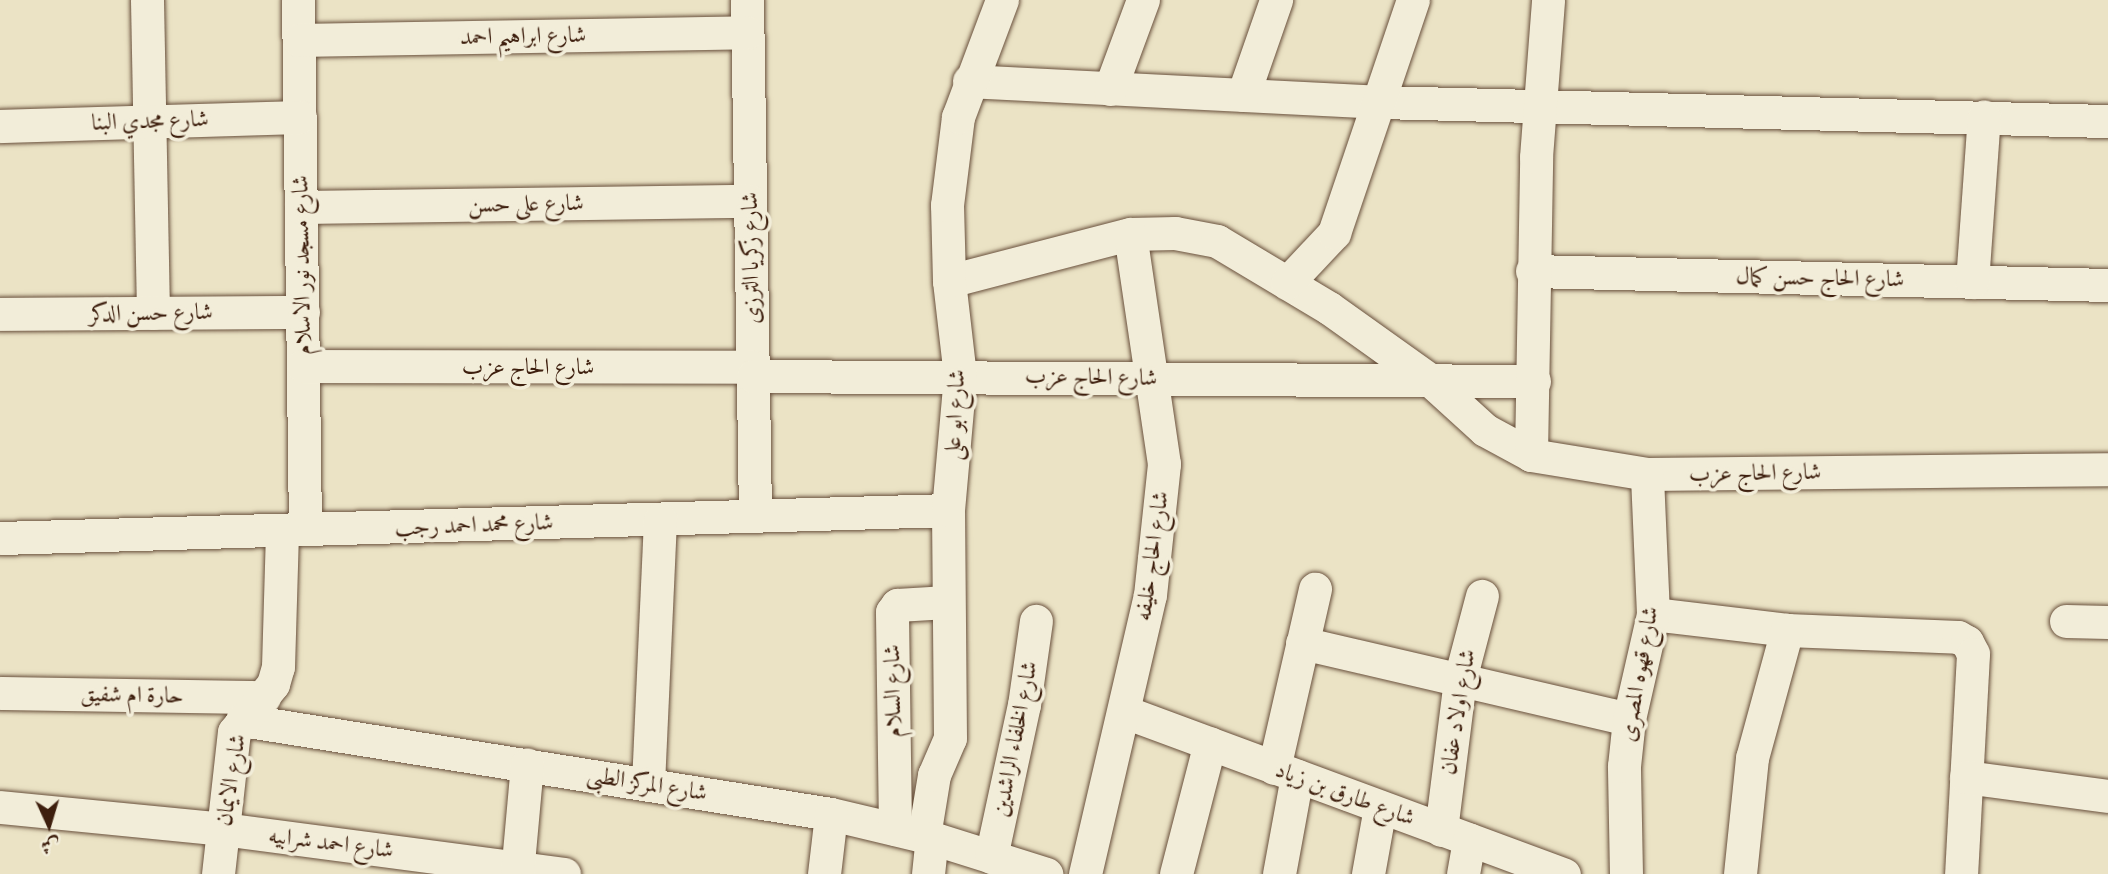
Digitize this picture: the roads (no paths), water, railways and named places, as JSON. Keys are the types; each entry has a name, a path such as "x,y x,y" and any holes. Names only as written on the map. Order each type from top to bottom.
{"street":[{"path":"147,0 153,313"},
{"name":"شارع مسجد نور الاسلام","path":"294,530 303,366 298,0"},
{"name":"شارع ابو على","path":"917,834 934,775 950,738 948,510 960,376 949,281 947,205 958,117 969,81 1002,0"},
{"path":"1110,89 1143,0"},
{"path":"1243,95 1276,0"},
{"path":"1287,283 1334,233 1413,0"},
{"path":"1531,454 1534,381 1532,271 1548,0"},
{"name":"شارع ابراهيم احمد","path":"299,40 747,16"},
{"name":"شارع زكريا الترزى","path":"747,16 755,515"},
{"path":"969,81 1380,102 2108,121"},
{"path":"1972,282 1984,116"},
{"name":"شارع مجدي البنا","path":"0,126 300,117"},
{"name":"شارع على حسن","path":"301,207 750,201"},
{"name":"شارع الحاج عزب","path":"949,281 1130,234 1175,233 1217,241 1287,283 1430,380 1485,430 1531,454 1647,474 2108,469"},
{"name":"شارع الحاج خليفه","path":"1085,874 1125,712 1150,594 1164,464 1130,234"},
{"name":"شارع الحاج حسن كمال","path":"1532,271 2108,285"},
{"name":"شارع حسن الدكر","path":"0,314 303,312"},
{"name":"شارع الحاج عزب","path":"303,366 1534,381"},
{"name":"شارع قهوه المصرى","path":"1626,874 1624,766 1629,719 1653,614 1647,474"},
{"name":"شارع محمد احمد رجب","path":"0,538 948,510"},
{"path":"648,784 660,519"},
{"name":"شارع الايمان","path":"218,874 232,747 278,667 294,530"},
{"path":"1279,874 1286,772 1302,643 1315,589"},
{"name":"شارع اولاد عفان","path":"1463,874 1455,835 1460,679 1482,596"},
{"name":"شارع السلام","path":"917,834 892,612 897,606 947,603"},
{"path":"1653,614 1787,631 1958,637 1973,654 1961,874"},
{"name":"شارع الخلفاء الراشدين","path":"991,857 1024,705 1037,621"},
{"path":"2066,621 2108,622"},
{"path":"1740,874 1752,758 1787,631"},
{"path":"1302,643 1629,719"},
{"name":"حارة ام شفيق","path":"0,693 253,708"},
{"name":"شارع المركز الطبى","path":"253,708 527,764 831,814 917,834 1033,872"},
{"name":"شارع طارق بن زياد","path":"1125,712 1555,872"},
{"path":"1176,874 1210,743"},
{"path":"517,871 527,764"},
{"path":"1966,776 2108,796"},
{"name":"شارع احمد شرابيه","path":"0,807 223,829 517,871 564,874"},
{"path":"1368,874 1380,807"},
{"path":"824,874 831,814"},
{"path":"917,834 928,874"}]}
